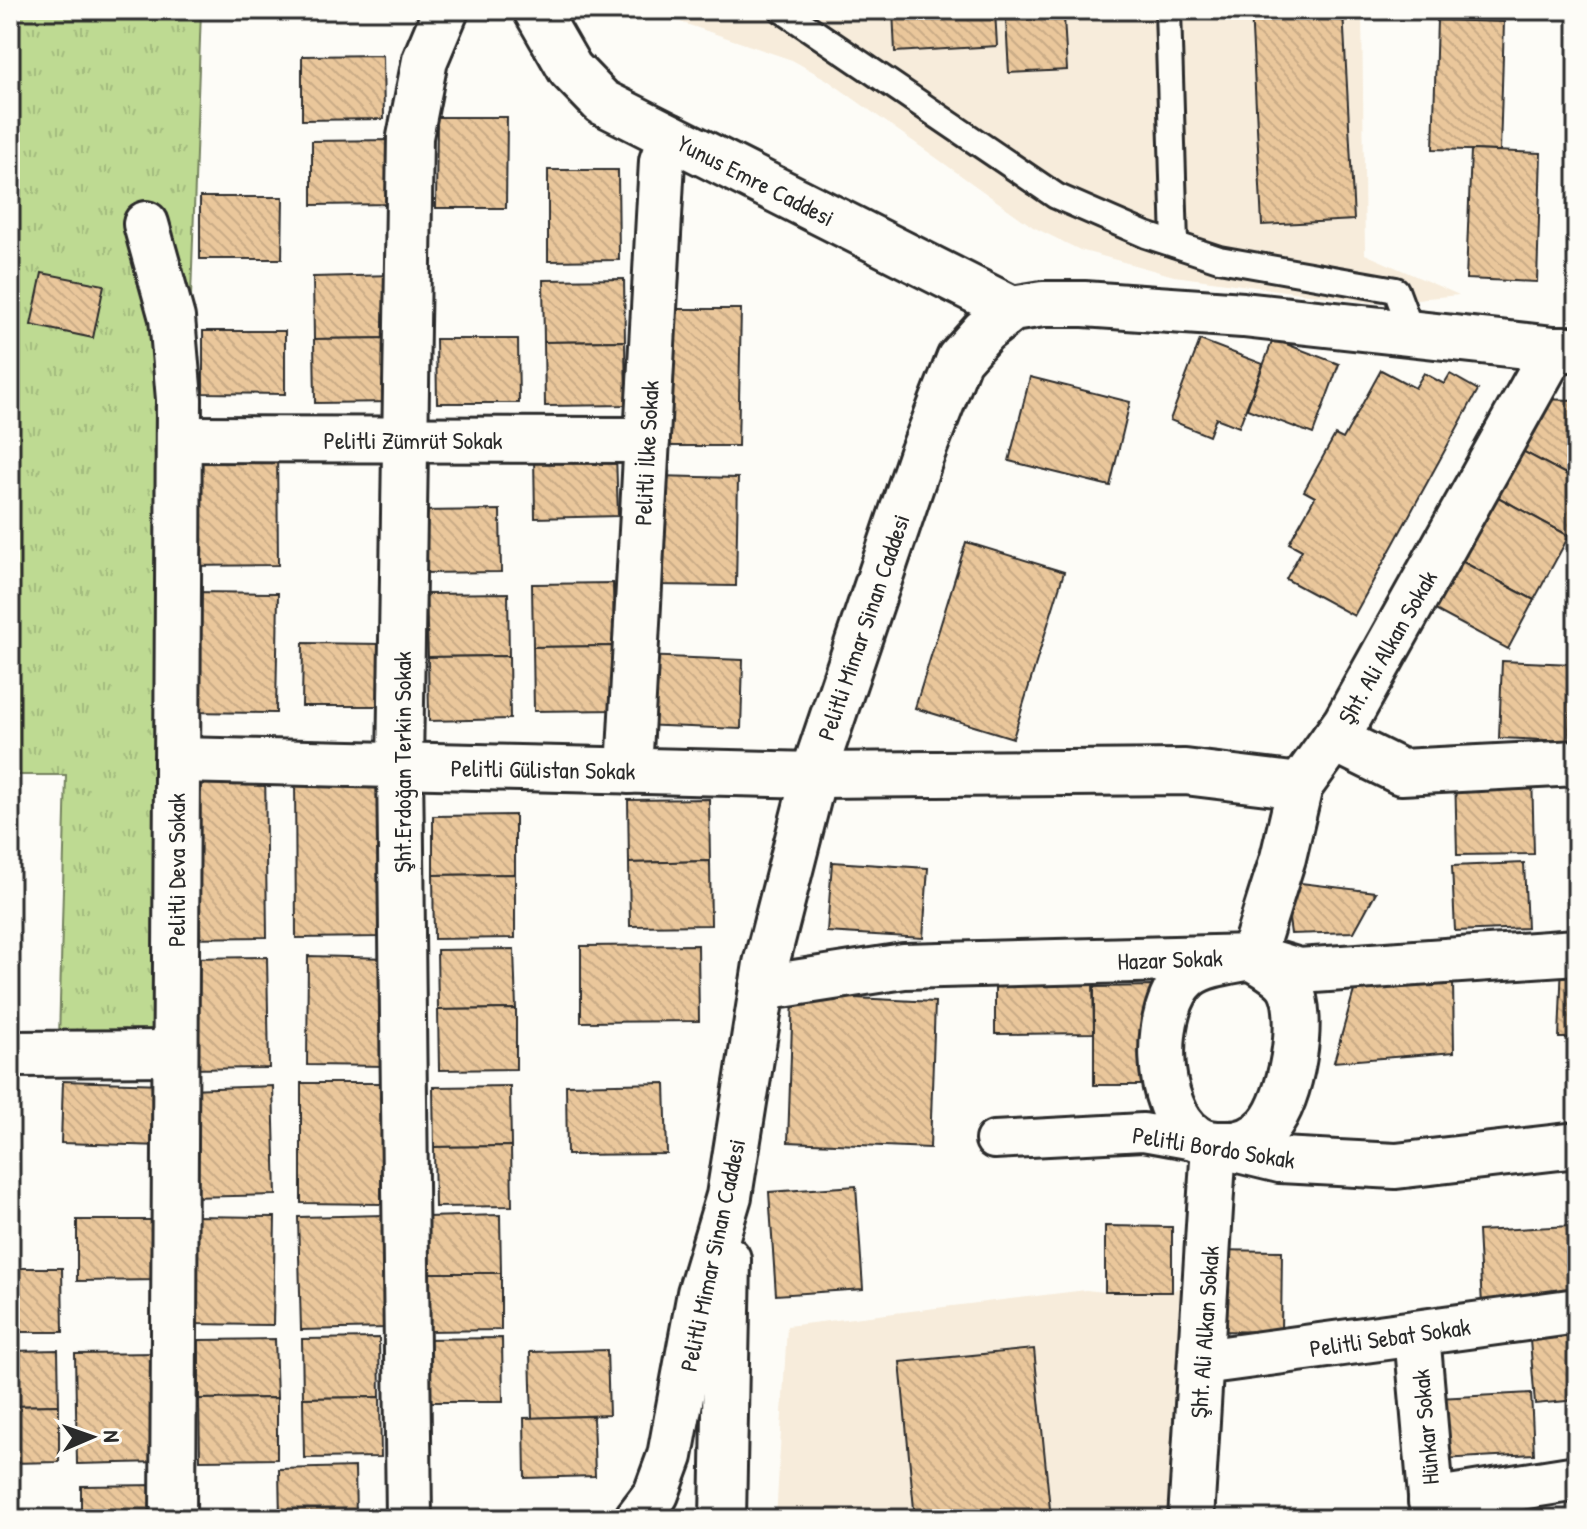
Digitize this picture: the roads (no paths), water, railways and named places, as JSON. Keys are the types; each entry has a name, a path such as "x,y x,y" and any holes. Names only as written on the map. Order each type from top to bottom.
{"street":[{"name":"Şht.Erdoğan Terkin Sokak","path":"409,1519 400,765 410,137 425,60 446,10"},
{"name":"Yunus Emre Caddesi","path":"536,10 570,69 602,102 1012,309"},
{"name":"Pelitli İlke Sokak","path":"629,771 662,161 671,137"},
{"name":"Pelitli Deva Sokak","path":"146,224 172,318 179,399 173,1519"},
{"path":"1012,309 1043,304 1084,304 1243,315 1566,349"},
{"name":"Pelitli Mimar Sinan Caddesi","path":"637,1519 656,1494 670,1456 700,1293 729,1196 762,988 814,775 903,509 959,359 984,331 1012,309"},
{"name":"Şht. Ali Alkan Sokak","path":"1252,957 1283,858 1300,786 1346,722 1566,349"},
{"name":"Pelitli Zümrüt Sokak","path":"179,439 647,440"},
{"path":"1334,739 1401,772 1577,763"},
{"name":"Pelitli Gülistan Sokak","path":"177,760 814,775 1185,772 1300,786"},
{"name":"Hazar Sokak","path":"762,988 904,966 1252,957 1299,971 1577,952"},
{"path":"1252,957 1289,984 1295,1001 1297,1018 1290,1078 1268,1126 1237,1145 1214,1144 1196,1138 1182,1125 1168,1100 1162,1065 1166,1016 1178,989 1188,976 1222,962 1252,957"},
{"path":"10,1054 175,1053"},
{"name":"Pelitli Bordo Sokak","path":"994,1140 1143,1132 1214,1144 1280,1160 1396,1166 1577,1145"},
{"name":"Şht. Ali Alkan Sokak","path":"1191,1519 1214,1144"},
{"path":"723,1519 729,1196"},
{"name":"Pelitli Sebat Sokak","path":"1202,1362 1577,1311"},
{"name":"Hünkar Sokak","path":"1417,1334 1432,1510"},
{"path":"1432,1510 1577,1478"}],"lane":[{"path":"782,10 1056,196 1219,259 1396,290 1412,333"},
{"path":"1168,10 1175,244"}]}
